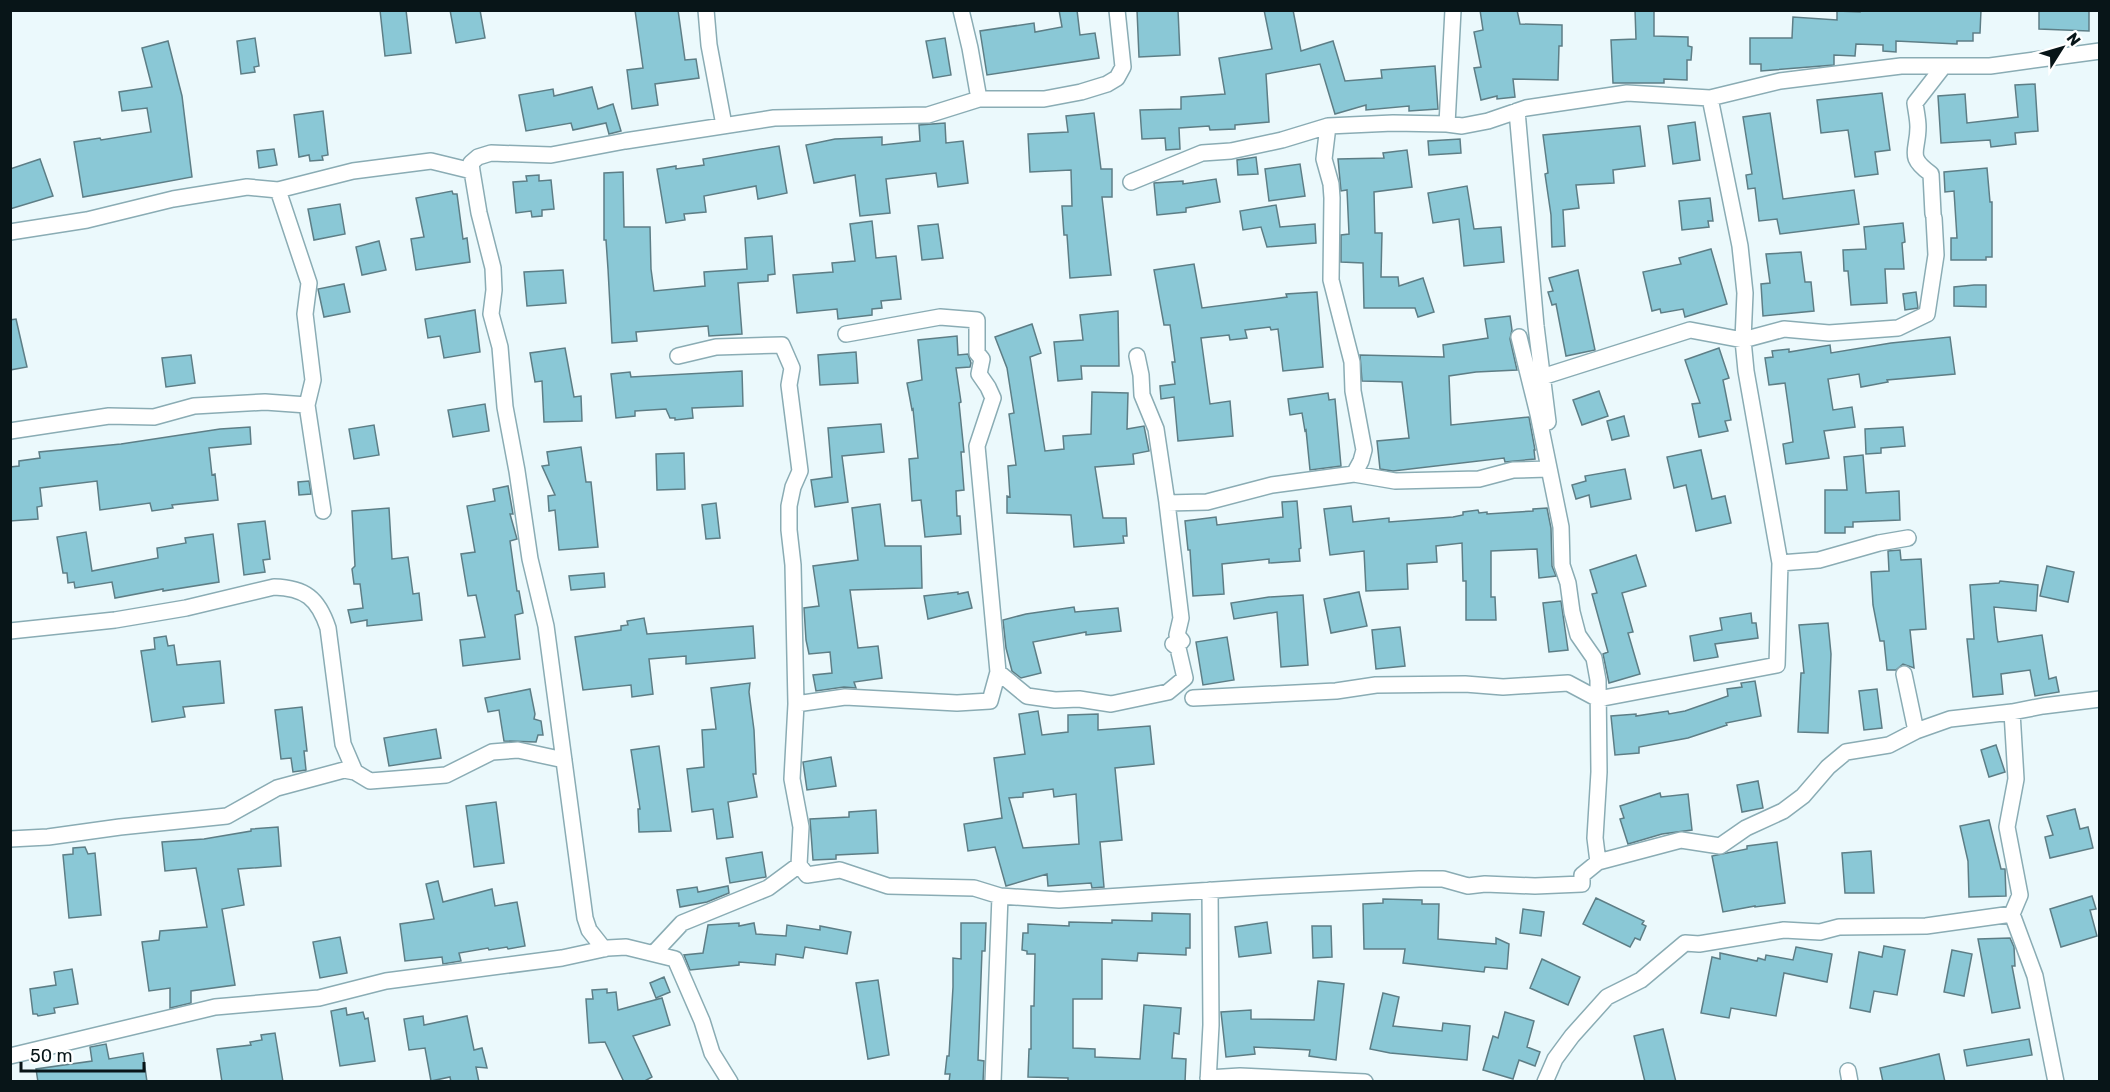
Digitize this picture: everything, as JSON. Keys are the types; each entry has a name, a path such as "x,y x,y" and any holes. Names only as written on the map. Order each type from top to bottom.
{"street":[{"path":"706,10 709,45 724,125"},
{"path":"961,10 979,99"},
{"path":"604,949 589,930 585,918 546,626 530,559 506,407 500,347 491,314 494,290 493,268 479,213 471,163 478,157 491,153 551,155 774,118 928,115 979,99 1044,99 1082,92 1107,84 1117,78 1123,67 1117,10"},
{"path":"1447,124 1453,10"},
{"path":"1131,182 1202,153 1232,151 1282,140 1328,126 1393,123 1462,126 1488,122 1526,108 1627,93 1710,98 1780,81 1901,66 1990,66 2100,51"},
{"path":"1542,377 1690,330 1743,340 1784,329 1829,333 1898,328 1927,314 1936,255 1934,216 1931,174 1919,166 1914,152 1918,129 1915,103 1943,67"},
{"path":"1193,698 1336,691 1376,685 1465,684 1503,687 1568,683 1598,699 1778,664 1780,563 1746,371 1743,340 1745,293 1740,246 1710,98"},
{"path":"1517,111 1526,226 1551,467 1561,527 1562,565 1568,583 1578,635 1594,658 1598,680 1599,772 1595,838 1598,862"},
{"path":"1328,126 1324,159 1331,184 1332,198 1331,280 1352,362 1353,391 1364,450 1354,474"},
{"path":"10,232 87,220 173,199 247,187 278,190 353,171 431,161 472,171"},
{"path":"278,190 309,283 305,314 313,380 307,405 323,511"},
{"path":"796,704 845,697 957,704 990,700 998,672 984,500 977,446 993,398 979,374 982,359 977,353 977,320 940,317 846,334"},
{"path":"1519,337 1551,467"},
{"path":"678,356 716,347 782,345 792,368 789,386 800,471 793,487 789,506 789,530 794,565 796,704 792,779 801,827 799,865 807,875 840,870 888,886 974,888 1000,896 1059,900 1419,879 1443,879 1468,886 1582,884 1582,875 1598,862 1681,840 1720,846 1746,828 1783,811 1803,796 1828,767 1846,752 1889,745 1916,731 1950,719 2100,699"},
{"path":"1137,356 1142,395 1156,429 1169,510 1167,503"},
{"path":"10,431 109,416 154,417 195,406 265,402 307,405"},
{"path":"1167,503 1208,502 1272,484 1354,474 1395,481 1479,479 1514,470 1551,467"},
{"path":"998,672 1027,696 1055,700 1079,699 1111,704 1168,692 1185,678 1178,648 1173,644 1182,641 1178,634 1181,618 1167,503"},
{"path":"1780,563 1819,560 1879,543 1908,538"},
{"path":"10,631 115,620 174,610 274,587 303,592 323,613 328,628 343,744 355,772"},
{"path":"1904,674 1916,731"},
{"path":"2012,712 2016,779 2007,827 2020,895 2012,914 2036,976 2056,1082"},
{"path":"10,839 48,837 227,816 277,788 318,779 344,770 355,772 370,781 446,775 492,752 518,750 564,760"},
{"path":"654,953 682,923 768,888 799,865"},
{"path":"1210,890 1211,1025 1208,1080 1240,1076 1365,1082"},
{"path":"993,1082 1000,896"},
{"path":"1545,1082 1555,1059 1607,997 1641,980 1685,943 1699,944 1784,930 1820,932 1839,927 1926,926 2012,914"},
{"path":"10,1056 215,1007 319,998 386,981 562,958 604,949 626,948 675,959 702,1021 712,1053 729,1082"}],"building":[{"path":"380,10 406,10 411,53 385,56"},
{"path":"450,10 480,10 485,38 456,43"},
{"path":"635,10 678,10 685,60 696,59 699,78 655,84 658,105 632,109 627,70 643,68"},
{"path":"1059,10 1077,10 1080,35 1095,33 1099,58 987,75 980,31 1034,23 1035,32 1062,27"},
{"path":"1137,10 1178,10 1180,55 1139,57"},
{"path":"1264,10 1293,10 1301,51 1333,41 1345,81 1382,78 1381,70 1435,66 1438,109 1409,111 1409,106 1366,110 1366,105 1335,114 1320,64 1266,74 1269,122 1235,125 1235,129 1210,130 1209,126 1179,128 1180,149 1166,150 1165,138 1142,139 1140,110 1181,109 1181,97 1225,94 1219,58 1272,49"},
{"path":"1480,10 1517,10 1520,24 1562,25 1558,80 1513,79 1515,97 1497,99 1497,96 1481,100 1474,68 1481,67 1474,32 1483,30"},
{"path":"1635,10 1654,10 1654,36 1688,37 1688,46 1692,47 1691,60 1687,60 1687,80 1664,79 1664,83 1613,83 1611,40 1636,39"},
{"path":"1860,10 1981,10 1980,33 1973,33 1973,41 1957,41 1957,44 1896,41 1896,52 1883,51 1883,45 1856,44 1855,56 1834,55 1834,65 1761,71 1761,64 1750,64 1750,38 1792,38 1793,17 1837,20 1837,11 1860,12"},
{"path":"2039,10 2089,10 2089,31 2039,29"},
{"path":"255,38 259,66 254,67 255,72 241,74 237,41"},
{"path":"945,38 951,75 933,78 926,41"},
{"path":"168,41 182,96 192,177 83,197 74,142 151,132 147,108 122,111 119,92 152,87 142,48"},
{"path":"2035,84 2038,131 2015,133 2016,144 1991,147 1990,140 1941,143 1938,96 1965,94 1967,123 2018,117 2015,85"},
{"path":"592,87 598,109 613,104 621,131 609,134 606,123 573,130 571,123 526,131 519,95 553,89 554,96"},
{"path":"1882,93 1890,150 1875,152 1878,174 1855,177 1848,130 1821,133 1817,100"},
{"path":"323,111 328,155 322,156 323,160 310,161 309,155 299,157 294,115"},
{"path":"1094,113 1101,169 1112,169 1112,197 1102,197 1111,275 1070,278 1062,206 1072,206 1071,170 1030,172 1028,134 1068,132 1066,116"},
{"path":"1770,113 1783,199 1854,190 1859,224 1780,234 1777,219 1759,221 1755,188 1748,189 1746,175 1752,174 1743,117"},
{"path":"1695,122 1700,160 1673,164 1668,126"},
{"path":"945,123 946,143 963,141 968,183 938,187 936,173 886,179 890,213 860,216 855,175 814,183 806,145 835,139 882,137 882,145 920,141 919,125"},
{"path":"1640,126 1645,166 1613,170 1614,183 1576,185 1579,208 1563,210 1565,246 1552,247 1551,215 1545,174 1548,173 1543,135"},
{"path":"1460,139 1461,153 1429,155 1428,141"},
{"path":"779,146 787,193 758,199 756,186 704,196 706,212 684,214 685,220 666,223 657,169 704,165 703,159"},
{"path":"274,149 277,165 259,168 257,151"},
{"path":"1407,150 1412,187 1374,192 1375,233 1382,233 1381,277 1398,277 1399,286 1423,278 1434,312 1418,317 1415,308 1364,308 1363,263 1341,262 1341,235 1349,234 1347,190 1341,191 1338,159 1384,158 1383,153"},
{"path":"1256,157 1258,174 1238,175 1237,160"},
{"path":"40,159 53,196 10,209 10,169"},
{"path":"1300,164 1305,196 1269,201 1265,169"},
{"path":"1987,168 1990,202 1992,202 1992,257 1986,257 1986,260 1951,260 1951,238 1957,238 1954,191 1945,192 1944,172"},
{"path":"623,172 624,227 650,227 654,291 705,286 704,272 747,269 745,238 772,236 775,274 768,275 768,281 738,283 742,334 709,336 708,326 636,332 637,341 612,343 606,240 604,240 604,173"},
{"path":"539,175 539,181 551,180 554,209 542,210 542,216 532,217 531,211 516,213 513,182 527,181 526,176"},
{"path":"1216,179 1220,202 1186,208 1186,212 1157,215 1154,183 1183,181 1183,184"},
{"path":"1467,186 1474,229 1501,227 1504,262 1464,266 1459,219 1433,223 1428,193"},
{"path":"452,191 453,194 457,194 463,239 467,238 470,262 416,270 411,239 424,237 416,198"},
{"path":"1710,198 1713,221 1708,221 1709,227 1682,230 1679,201"},
{"path":"340,204 345,234 314,240 308,209"},
{"path":"1276,205 1280,227 1315,224 1316,243 1267,247 1261,227 1243,230 1240,211"},
{"path":"872,221 876,258 896,256 901,299 881,301 882,308 872,309 872,315 838,319 837,309 797,313 793,275 833,272 832,263 855,261 850,224"},
{"path":"1903,223 1904,269 1885,269 1887,303 1851,305 1848,271 1844,271 1843,250 1866,249 1864,227"},
{"path":"938,224 943,258 922,260 918,226"},
{"path":"379,241 386,270 362,275 356,247"},
{"path":"1711,249 1727,304 1685,317 1683,309 1661,313 1660,309 1652,311 1643,272 1681,264 1679,258"},
{"path":"1801,252 1805,282 1811,282 1814,311 1763,316 1761,284 1770,283 1766,254"},
{"path":"1194,264 1202,308 1287,297 1286,294 1317,292 1323,367 1283,371 1278,329 1271,330 1270,327 1245,330 1247,338 1230,340 1229,335 1201,338 1210,404 1230,401 1233,436 1178,441 1174,397 1161,399 1160,386 1175,384 1172,362 1175,362 1170,325 1164,325 1154,270"},
{"path":"563,270 566,303 527,306 524,272"},
{"path":"1578,270 1595,350 1566,356 1556,304 1552,305 1548,292 1553,291 1549,278"},
{"path":"344,284 350,312 324,317 318,289"},
{"path":"1986,285 1986,307 1954,306 1954,287"},
{"path":"1916,292 1918,308 1905,310 1903,294"},
{"path":"475,310 480,352 444,358 440,336 428,338 425,319"},
{"path":"1118,311 1119,366 1081,366 1082,379 1058,381 1054,342 1083,340 1080,315"},
{"path":"1510,316 1512,330 1510,339 1517,370 1449,376 1451,425 1529,417 1535,459 1505,462 1504,458 1393,471 1380,469 1377,441 1409,438 1402,382 1362,381 1360,355 1444,357 1443,345 1488,338 1485,319"},
{"path":"16,319 27,367 10,370 10,320"},
{"path":"1032,324 1041,353 1030,357 1045,451 1064,449 1063,436 1091,434 1092,392 1128,393 1127,429 1144,426 1149,451 1133,454 1134,464 1095,467 1103,518 1126,518 1127,536 1123,536 1124,543 1074,547 1071,515 1007,513 1007,496 1010,497 1008,466 1016,465 1009,414 1014,413 1007,368 995,337"},
{"path":"957,336 958,355 968,354 971,363 970,367 956,368 964,452 961,452 964,490 956,491 957,516 960,516 961,534 925,537 921,500 912,501 909,459 918,458 913,409 907,383 922,380 918,340"},
{"path":"1950,337 1955,374 1887,380 1888,382 1861,387 1859,374 1828,379 1833,410 1852,407 1855,427 1824,431 1829,458 1786,464 1783,444 1793,442 1785,383 1769,385 1765,358 1773,357 1772,351 1789,349 1789,352 1830,345 1831,353 1891,343"},
{"path":"565,348 574,397 581,396 582,421 544,422 542,381 535,382 530,353"},
{"path":"1719,348 1729,378 1723,380 1731,420 1725,421 1728,431 1699,437 1692,404 1700,403 1685,360"},
{"path":"856,352 858,383 820,385 818,355"},
{"path":"191,355 195,383 166,387 162,358"},
{"path":"742,371 743,406 692,408 693,418 675,420 675,418 670,418 666,409 635,411 635,416 616,418 611,374 630,372 631,377"},
{"path":"1599,391 1608,416 1582,425 1573,400"},
{"path":"1328,393 1329,400 1335,399 1341,466 1310,470 1302,413 1290,415 1288,399"},
{"path":"485,404 489,431 453,437 448,410"},
{"path":"1624,416 1629,436 1612,440 1607,421"},
{"path":"881,424 884,452 842,456 848,502 815,507 811,480 832,477 828,428"},
{"path":"374,425 379,455 354,459 349,429"},
{"path":"250,427 251,444 209,448 218,500 172,505 173,508 152,511 150,503 100,510 97,481 40,488 42,506 37,507 38,519 10,521 10,467 19,466 19,461 40,458 39,452"},
{"path":"1903,427 1905,446 1881,448 1881,453 1866,454 1865,429"},
{"path":"581,447 586,482 591,482 598,547 559,550 555,510 549,511 548,496 555,495 542,466 549,465 547,452"},
{"path":"1701,450 1712,499 1725,496 1731,523 1696,531 1686,485 1674,488 1667,457"},
{"path":"684,453 685,489 657,490 656,454"},
{"path":"1863,455 1866,493 1899,491 1900,520 1853,522 1853,527 1845,527 1845,533 1825,533 1825,490 1847,490 1844,457"},
{"path":"1625,469 1631,499 1591,507 1589,495 1576,499 1572,485 1586,481 1585,476"},
{"path":"309,481 311,494 299,495 298,482"},
{"path":"508,486 513,514 510,514 517,539 510,541 517,591 519,591 523,613 515,615 520,659 463,666 460,640 485,637 476,595 468,596 461,554 475,552 467,506 495,501 493,489"},
{"path":"1297,501 1300,561 1269,563 1269,559 1222,564 1224,594 1193,596 1190,550 1188,550 1185,521 1216,517 1217,525 1283,517 1282,502"},
{"path":"716,503 720,538 706,539 702,505"},
{"path":"880,504 885,546 921,546 922,588 850,590 858,648 878,646 882,678 854,682 856,688 844,687 816,691 813,675 832,673 830,652 809,654 806,640 804,608 819,606 813,566 858,560 852,508"},
{"path":"1351,506 1353,522 1389,518 1389,522 1453,517 1463,515 1463,512 1478,510 1479,513 1487,512 1487,514 1547,508 1551,528 1552,566 1556,576 1539,578 1537,549 1491,551 1491,597 1495,597 1496,620 1466,620 1466,581 1463,581 1462,543 1436,546 1437,562 1407,564 1408,589 1366,591 1364,551 1330,555 1324,509"},
{"path":"389,508 392,559 408,557 413,594 419,593 422,620 367,626 367,620 351,623 348,610 363,608 360,584 354,584 352,569 355,566 352,511"},
{"path":"265,521 270,559 263,560 265,572 244,575 238,524"},
{"path":"86,532 92,571 158,558 157,548 186,543 185,538 213,534 219,582 115,598 112,582 75,588 74,582 68,583 67,573 63,573 57,537"},
{"path":"1900,550 1901,560 1921,559 1926,629 1910,630 1914,668 1903,664 1896,670 1887,670 1884,641 1880,641 1873,605 1871,572 1889,571 1888,551"},
{"path":"1636,555 1646,586 1622,593 1633,632 1628,633 1640,674 1609,683 1603,654 1608,652 1592,594 1597,593 1590,570"},
{"path":"2047,566 2074,572 2068,602 2040,596"},
{"path":"604,573 605,587 571,590 569,576"},
{"path":"2000,581 2038,585 2036,611 1994,607 1997,637 1998,642 2042,635 2049,679 2056,677 2059,692 2035,696 2030,670 2001,674 2003,694 1973,697 1967,639 1974,639 1970,585 1999,583"},
{"path":"958,592 958,594 968,592 972,608 928,619 924,596"},
{"path":"1359,592 1367,626 1331,633 1324,599"},
{"path":"1303,595 1308,665 1281,667 1277,612 1234,619 1231,603"},
{"path":"1561,601 1568,650 1549,652 1543,603"},
{"path":"1074,607 1075,612 1118,608 1121,631 1086,635 1086,632 1033,642 1041,673 1021,678 1012,671 1006,648 1003,620"},
{"path":"1751,613 1752,623 1756,623 1758,638 1715,644 1718,657 1694,661 1690,636 1722,630 1720,618"},
{"path":"644,618 647,634 753,626 755,658 686,664 686,656 649,659 653,694 632,697 631,685 583,690 575,637 621,630 621,626 628,625 627,621"},
{"path":"1828,623 1831,654 1828,733 1798,732 1801,673 1804,673 1799,625"},
{"path":"1400,627 1405,666 1376,669 1372,630"},
{"path":"166,636 168,646 174,645 177,665 220,661 224,703 183,707 185,717 152,722 141,651 155,649 154,638"},
{"path":"1227,637 1234,680 1203,685 1196,642"},
{"path":"1755,681 1761,716 1726,723 1727,725 1688,738 1639,747 1639,753 1615,755 1611,716 1636,714 1636,716 1668,711 1669,714 1685,711 1728,696 1727,689 1742,687 1741,683"},
{"path":"750,683 756,774 753,774 757,797 728,802 733,837 717,839 713,809 692,812 687,769 704,767 702,730 716,729 711,688"},
{"path":"530,689 534,719 541,721 543,735 538,735 536,742 504,741 499,710 488,712 485,698"},
{"path":"1877,689 1882,728 1864,730 1859,691"},
{"path":"302,707 307,751 304,751 306,770 293,772 291,758 281,759 275,710"},
{"path":"1038,711 1042,735 1068,732 1068,715 1098,714 1098,730 1150,726 1154,764 1115,768 1122,840 1100,842 1104,887 1092,888 1091,883 1048,886 1047,874 1006,886 995,847 968,851 964,824 1002,818 994,758 1025,754 1019,714","holes":["1053,789 1054,797 1076,794 1079,844 1023,848 1009,798 1023,797 1023,793"]},
{"path":"436,729 441,758 389,766 384,738"},
{"path":"1996,745 2005,772 1989,777 1981,750"},
{"path":"659,746 671,831 639,832 638,809 640,809 631,750"},
{"path":"831,757 836,786 807,790 803,762"},
{"path":"1758,781 1763,808 1742,812 1737,785"},
{"path":"1660,793 1661,797 1688,794 1692,830 1662,834 1628,844 1620,819 1624,818 1620,806"},
{"path":"496,802 504,863 474,867 466,806"},
{"path":"2075,809 2080,829 2088,827 2093,848 2050,858 2045,837 2053,835 2047,816"},
{"path":"876,810 878,853 836,855 836,859 813,860 810,819 849,817 849,812"},
{"path":"1989,820 2001,869 2005,869 2006,896 1969,897 1968,861 1960,826"},
{"path":"278,827 281,866 238,869 244,905 222,909 235,985 191,991 191,1003 170,1008 170,988 149,991 142,942 159,940 160,931 207,927 196,868 165,871 162,842 204,839 251,831 251,829"},
{"path":"1777,842 1785,903 1723,912 1712,856 1747,849 1747,846"},
{"path":"85,847 88,854 95,853 101,915 69,918 63,855 73,854 73,848"},
{"path":"1871,851 1874,893 1845,893 1842,853"},
{"path":"762,852 766,877 730,883 726,858"},
{"path":"438,881 443,902 492,889 495,906 517,902 525,946 508,949 507,947 489,950 488,948 459,953 461,961 443,964 442,957 405,961 400,924 434,919 426,884"},
{"path":"728,886 729,893 707,902 680,907 677,890 697,887 698,892"},
{"path":"2092,896 2096,909 2090,910 2097,936 2061,947 2050,909"},
{"path":"1596,898 1644,921 1642,924 1646,926 1640,940 1635,938 1630,947 1583,924"},
{"path":"1383,899 1422,900 1422,904 1439,904 1438,939 1496,944 1496,938 1509,944 1507,969 1485,967 1484,972 1403,963 1405,949 1364,949 1363,904 1383,903"},
{"path":"1523,909 1544,912 1541,936 1520,933"},
{"path":"1152,913 1190,914 1190,948 1186,948 1186,955 1138,953 1137,961 1102,959 1102,999 1073,999 1073,1048 1095,1049 1095,1057 1140,1059 1144,1005 1181,1008 1179,1034 1174,1033 1172,1058 1186,1059 1185,1082 1068,1082 1068,1078 1028,1077 1029,1049 1031,1049 1031,1006 1034,1006 1035,954 1027,954 1027,951 1022,950 1023,933 1028,933 1028,924 1069,926 1069,922 1152,921"},
{"path":"1267,922 1271,953 1239,957 1235,927"},
{"path":"739,923 739,926 754,923 756,934 786,936 787,925 820,930 820,926 851,932 847,954 805,947 803,958 776,954 775,965 739,962 739,965 690,970 684,955 703,953 708,925"},
{"path":"961,923 986,923 985,951 982,951 978,1060 984,1061 983,1082 949,1082 950,1074 945,1074 947,1056 949,1056 953,958 961,959"},
{"path":"1312,926 1331,926 1332,957 1313,958"},
{"path":"340,937 347,973 320,978 313,942"},
{"path":"2010,938 2014,947 2015,966 2012,966 2020,1008 1992,1013 1978,939"},
{"path":"1884,946 1905,950 1897,995 1874,991 1870,1012 1850,1008 1859,952 1882,957"},
{"path":"1796,947 1832,954 1827,982 1784,973 1776,1016 1731,1008 1729,1018 1701,1013 1712,957 1720,959 1720,953 1757,961 1758,958 1765,960 1766,955 1793,960"},
{"path":"1952,950 1972,954 1964,996 1944,992"},
{"path":"1542,959 1580,977 1568,1005 1530,988"},
{"path":"72,969 78,1004 54,1008 55,1013 38,1016 33,1014 30,989 56,985 54,972"},
{"path":"664,977 670,992 656,998 650,983"},
{"path":"878,980 889,1055 868,1059 856,983"},
{"path":"1318,981 1344,984 1336,1060 1309,1056 1310,1050 1254,1047 1255,1054 1226,1057 1221,1012 1251,1010 1251,1019 1314,1020"},
{"path":"607,989 607,993 616,992 618,1010 662,998 670,1025 633,1036 652,1077 643,1082 624,1082 605,1042 589,1043 586,999 593,999 592,990"},
{"path":"1383,993 1399,997 1393,1026 1442,1031 1443,1023 1470,1026 1467,1060 1370,1049"},
{"path":"346,1008 347,1015 363,1012 365,1019 368,1018 375,1061 340,1066 331,1011"},
{"path":"1505,1012 1534,1021 1527,1047 1540,1052 1535,1066 1519,1060 1513,1079 1483,1070 1493,1036 1498,1038"},
{"path":"423,1016 424,1025 467,1016 474,1050 482,1048 487,1068 476,1067 479,1082 451,1082 450,1077 431,1081 425,1048 409,1050 404,1019"},
{"path":"1663,1029 1676,1082 1645,1082 1634,1036"},
{"path":"275,1033 283,1082 222,1082 217,1049 251,1045 250,1042 262,1040 261,1035"},
{"path":"2029,1039 2032,1055 1967,1066 1964,1050"},
{"path":"106,1044 109,1059 143,1053 147,1082 38,1082 36,1069 92,1061 90,1047"},
{"path":"1939,1054 1945,1082 1883,1082 1880,1068"}]}
